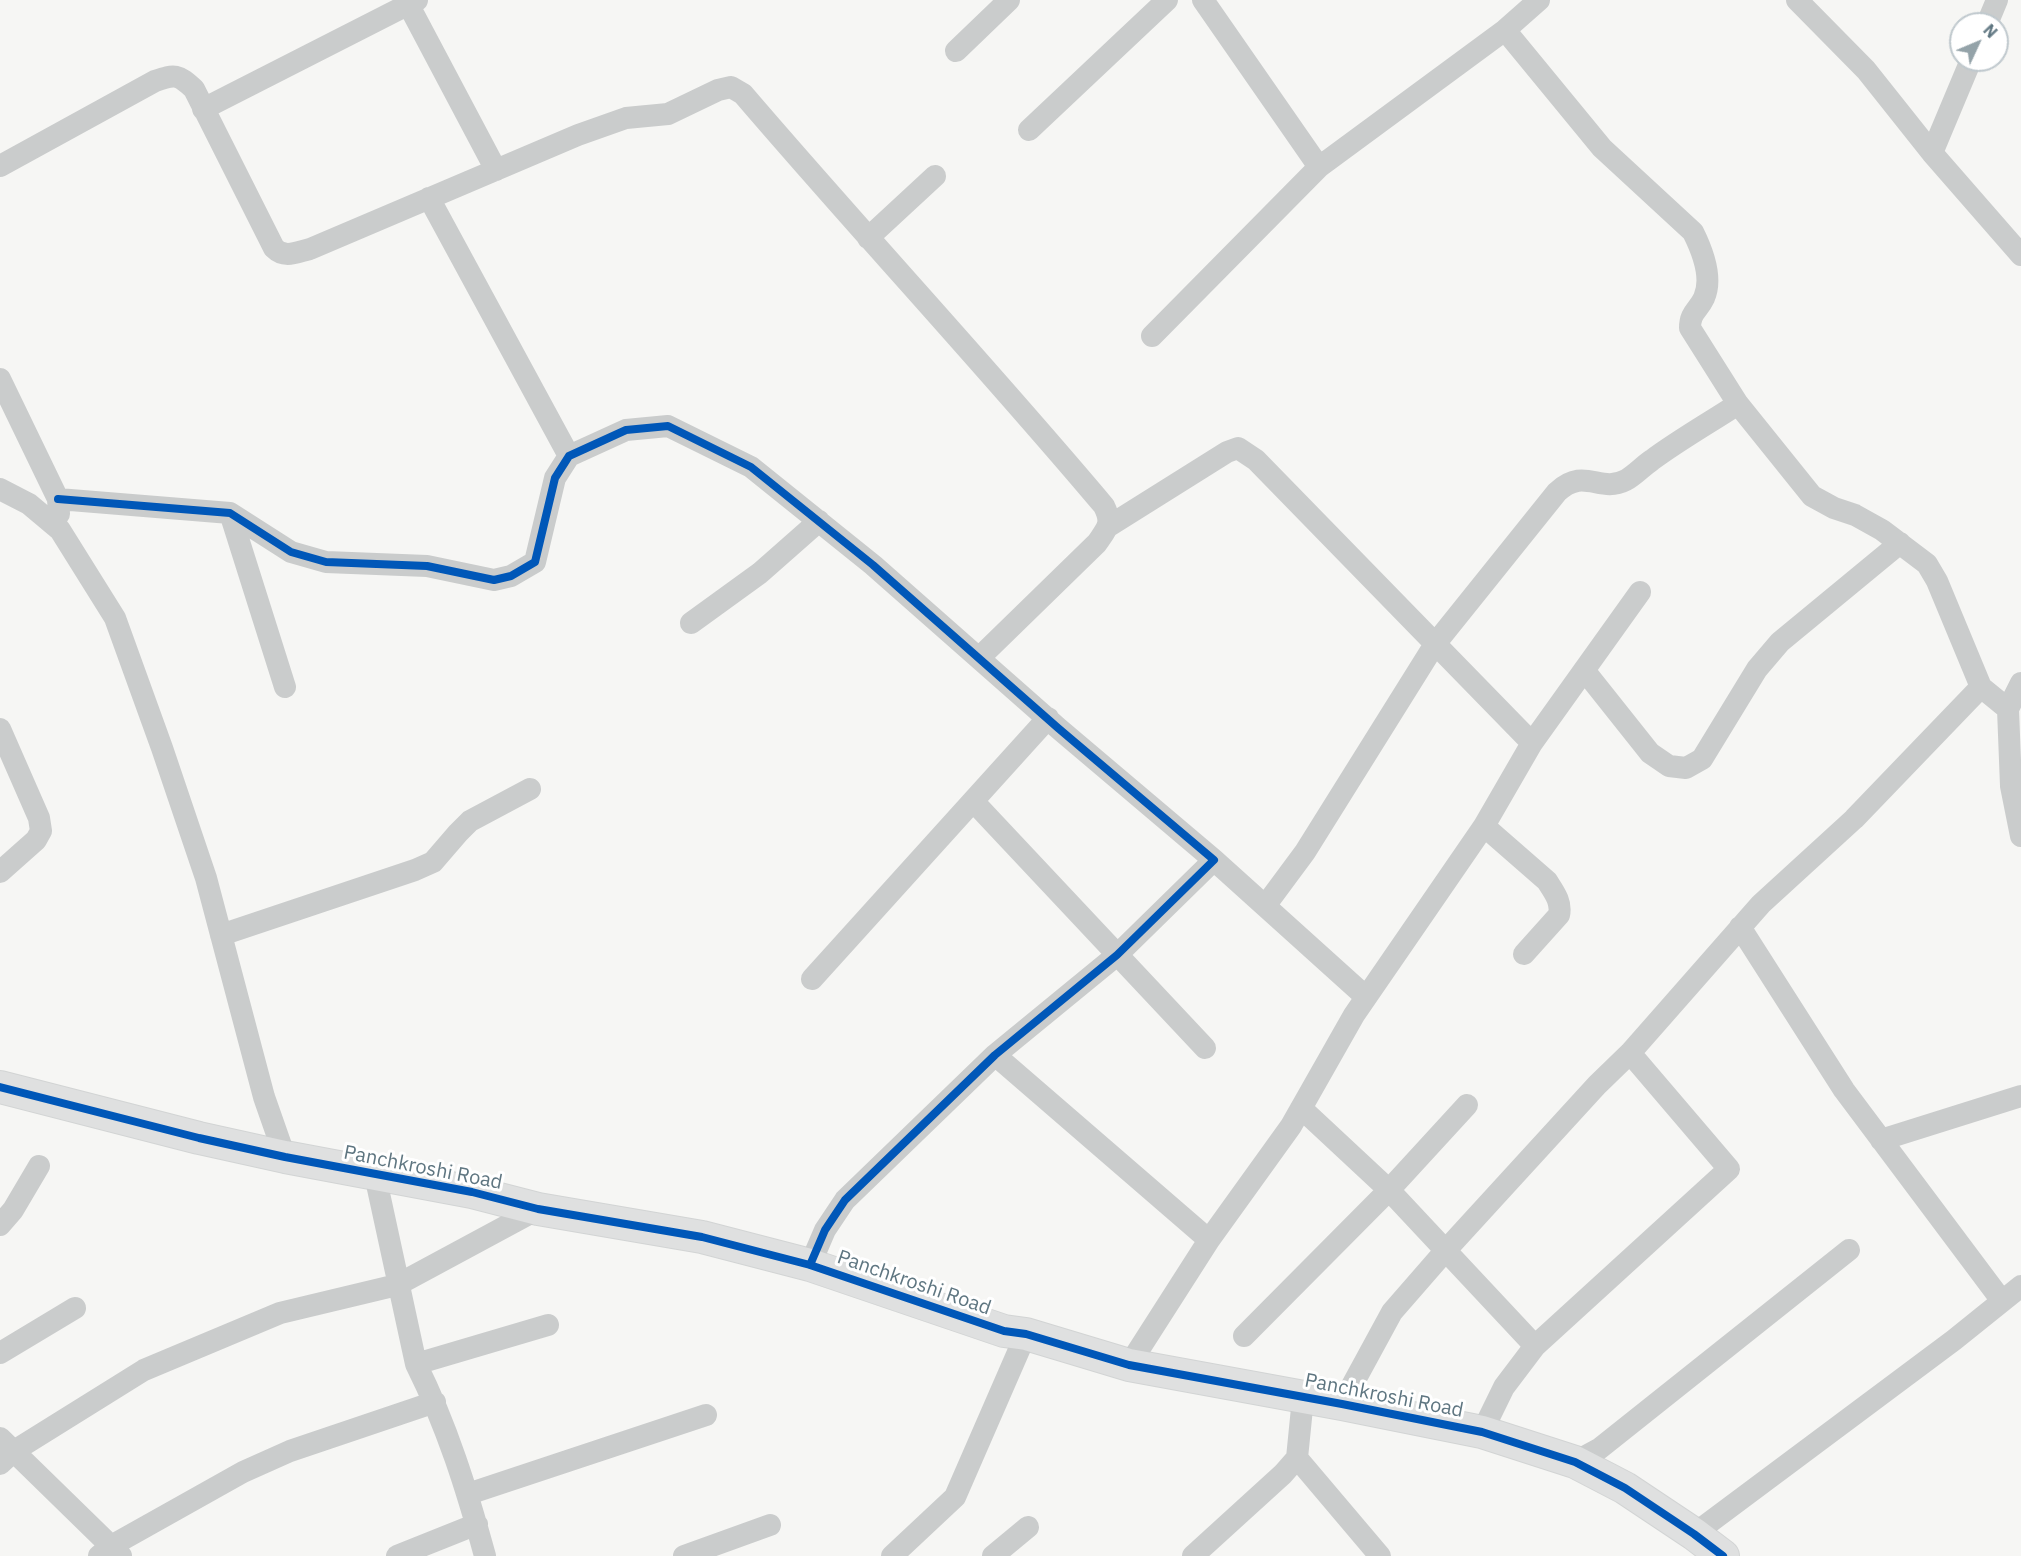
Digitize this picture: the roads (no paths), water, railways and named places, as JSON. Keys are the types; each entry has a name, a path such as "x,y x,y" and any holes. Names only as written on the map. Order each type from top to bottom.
{"street":[{"path":"956,51 1009,0"},
{"path":"1029,130 1167,0"},
{"path":"1203,0 1319,167"},
{"path":"1152,336 1319,167 1504,30 1539,0"},
{"path":"1797,0 1866,70 1932,153 2021,255"},
{"path":"203,109 411,1 496,170"},
{"path":"1504,30 1602,148 1693,232 1701,247 1707,279 1705,296 1690,318 1690,328 1738,404 1812,496 1834,508 1855,515 1900,543 1927,564 1937,581 1981,687 2008,709"},
{"path":"1932,153 1966,72"},
{"path":"0,166 155,81 171,75 182,78 194,89 274,248 279,253 287,255 310,249 578,135 626,118 668,114 718,90 731,87 743,94 1058,451 1104,506 1109,516 1109,526"},
{"path":"868,238 935,176"},
{"path":"429,198 569,456"},
{"path":"0,379 58,499 60,530"},
{"path":"1265,906 1305,852 1436,644 1557,492 1566,484 1577,479 1610,484 1626,480 1652,459 1738,404"},
{"path":"58,499 230,513 291,552 326,562 427,566 494,580 511,576 535,561 555,478 569,456 626,430 668,426 751,467 873,564 1214,860 1366,997"},
{"path":"979,658 1097,543 1109,526 1227,452 1238,448 1256,460 1532,743"},
{"path":"0,489 29,504 60,530 115,618 206,878 264,1097 285,1157"},
{"path":"230,513 285,687"},
{"path":"691,623 760,573 819,521"},
{"path":"1584,670 1650,753 1669,766 1686,768 1702,759 1757,669 1780,642 1900,543"},
{"path":"1129,1365 1209,1240 1291,1126 1354,1015 1484,826 1532,743 1640,592"},
{"path":"2021,683 2008,709 2011,786 2021,836"},
{"path":"1342,1404 1392,1312 1446,1250 1597,1085 1630,1053 1761,904 1854,819 1981,687"},
{"path":"812,979 1048,718"},
{"path":"0,729 39,818 41,831 36,840 0,872"},
{"path":"221,935 434,862 470,822 530,789"},
{"path":"973,801 1205,1048"},
{"path":"1484,826 1547,881 1561,906 1559,915 1524,954"},
{"path":"810,1265 825,1230 845,1200 996,1055 1117,955 1214,860"},
{"path":"1740,927 1844,1090 2002,1301"},
{"path":"1482,1432 1503,1387 1535,1346 1729,1169 1630,1053"},
{"path":"996,1055 1209,1240"},
{"name":"Panchkroshi Road","path":"0,1087 198,1138 285,1157 471,1192 538,1209 702,1237 810,1265 1004,1331 1026,1334 1129,1365 1482,1432 1575,1462 1625,1488 1695,1534 1723,1556"},
{"path":"1881,1140 2021,1096"},
{"path":"1244,1336 1389,1190 1467,1105"},
{"path":"1301,1108 1389,1190 1535,1346"},
{"path":"0,1225 13,1209 39,1167"},
{"path":"375,1175 416,1365 435,1401 468,1494 486,1556"},
{"path":"435,1401 290,1451 243,1472 110,1553 5,1451 144,1370 280,1312 397,1285 538,1209"},
{"path":"1575,1462 1599,1449 1849,1250"},
{"path":"1695,1534 2021,1286"},
{"path":"0,1353 75,1308"},
{"path":"416,1365 548,1324"},
{"path":"892,1556 955,1497 1026,1334"},
{"path":"1193,1556 1283,1474 1297,1458 1303,1398"},
{"path":"468,1494 706,1414"},
{"path":"1297,1458 1380,1556"},
{"path":"397,1556 477,1524"},
{"path":"684,1556 727,1549 770,1525"},
{"path":"993,1556 1028,1527"}]}
